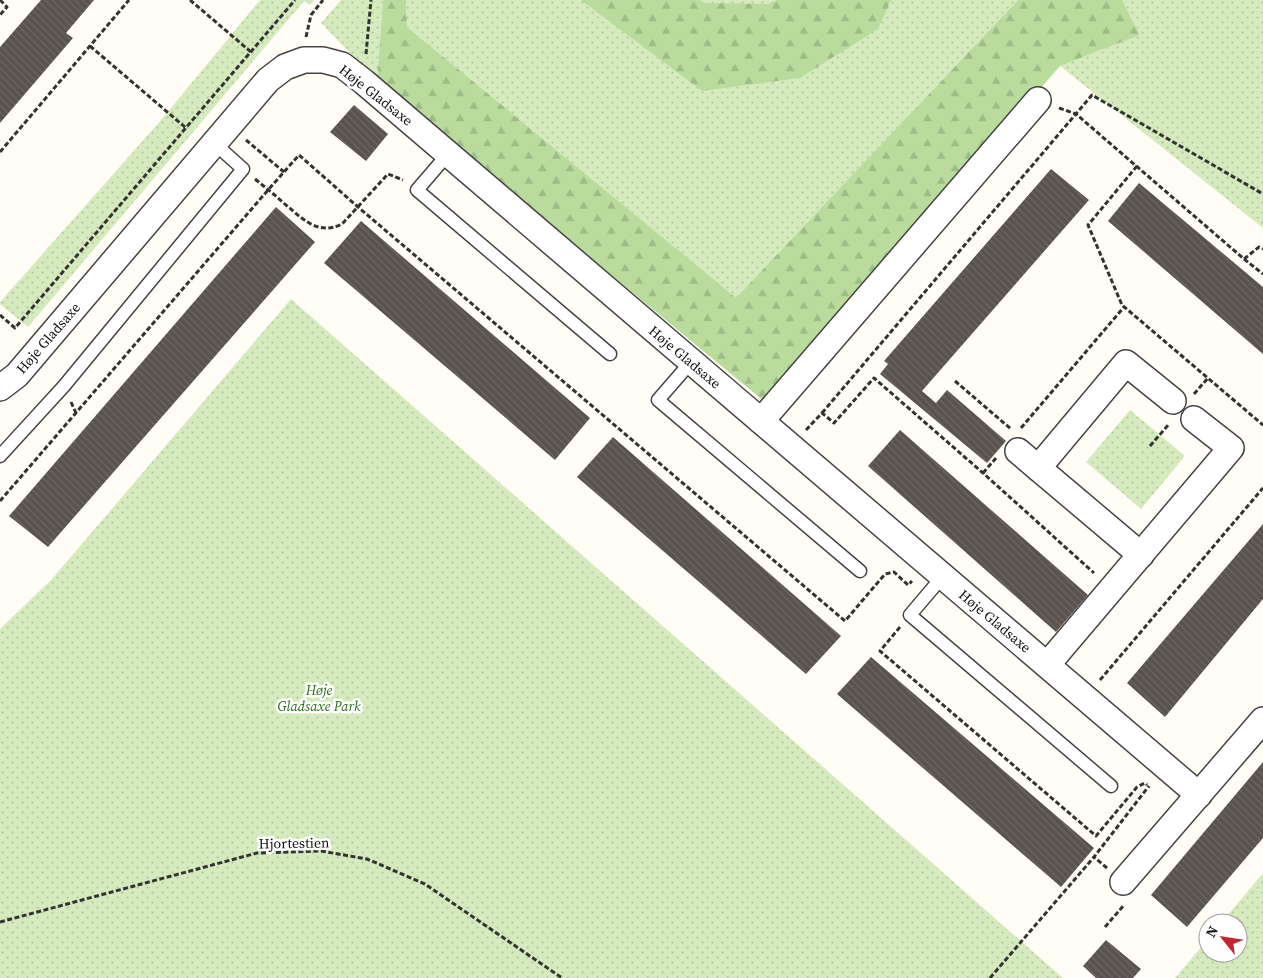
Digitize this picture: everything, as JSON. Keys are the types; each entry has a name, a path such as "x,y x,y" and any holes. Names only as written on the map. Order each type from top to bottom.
{"street":[{"name":"Høje Gladsaxe","path":"0,388 16,375 268,80 284,66 304,60 323,60 342,65 1199,795"},
{"path":"761,421 1038,100"},
{"path":"1038,468 1126,362 1173,401"},
{"path":"1047,665 1231,448 1194,419"},
{"path":"1009,452 1038,468 1141,555"},
{"path":"1123,882 1263,720"}],"lane":[{"path":"0,456 64,386 243,169 222,134"},
{"path":"448,154 417,190 610,354"},
{"path":"691,362 658,400 860,571"},
{"path":"943,576 910,615 1111,786"}],"path":[{"path":"0,0 8,7 0,16"},
{"path":"0,152 129,0"},
{"path":"190,0 251,52"},
{"path":"0,315 15,328 295,0"},
{"path":"301,61 310,15 323,0"},
{"path":"364,82 371,0"},
{"path":"90,46 186,128"},
{"path":"791,447 1092,95 1263,194"},
{"path":"1038,100 1076,114 1263,274"},
{"path":"222,134 284,172"},
{"path":"0,501 299,155 845,621 885,574"},
{"path":"1137,166 1088,225 1122,305 1263,425"},
{"path":"243,169 309,224 325,229 334,228 342,224 388,174 419,188"},
{"path":"1244,259 1259,248 1263,249"},
{"path":"955,381 1016,434 1124,307"},
{"path":"822,413 834,423 874,378 1112,589"},
{"path":"983,473 1009,452"},
{"path":"1085,698 1263,488"},
{"path":"910,615 880,651 1096,836 1137,787"},
{"path":"990,978 1094,857 1149,786"},
{"name":"Hjortestien","path":"0,922 257,853 321,851 367,858 425,884 562,978"},
{"path":"1094,857 1123,882"}],"green space":[{"path":"260,0 314,0 310,5 304,1 28,327 0,302 162,119"},
{"path":"341,0 383,0 377,81 321,23"},
{"path":"383,0 406,0 407,27 736,298 1018,0 1122,0 1140,35 1060,66 766,403 377,81"},
{"path":"406,0 1018,0 736,299 407,27"},
{"path":"581,0 700,0 704,3 770,4 777,0 891,0 878,29 800,78 702,91"},
{"path":"1122,0 1263,0 1263,228 1060,66 1140,35"},
{"name":"Høje Gladsaxe Park","path":"291,299 1063,978 0,978 0,629 52,579"},
{"path":"1130,410 1185,456 1141,509 1086,462"},
{"path":"1263,873 1263,978 1175,978 1198,951 1198,963 1248,963 1248,913 1229,913"}],"building":[{"path":"41,0 94,0 66,33 73,38 0,123 0,47"},
{"path":"354,105 388,134 366,161 330,132"},
{"path":"1051,169 1089,200 922,391 936,403 947,390 1006,441 987,463 880,374 888,364 884,361"},
{"path":"1139,183 1263,287 1263,354 1108,221"},
{"path":"276,207 315,242 48,547 9,516"},
{"path":"361,221 590,418 555,460 324,263"},
{"path":"900,430 1088,595 1056,632 868,466"},
{"path":"613,437 841,636 806,674 577,477"},
{"path":"1263,524 1263,599 1165,717 1127,683"},
{"path":"871,657 1094,848 1061,887 837,694"},
{"path":"1263,762 1263,838 1187,927 1151,895"},
{"path":"1106,940 1141,969 1133,978 1096,978 1083,966"}]}
